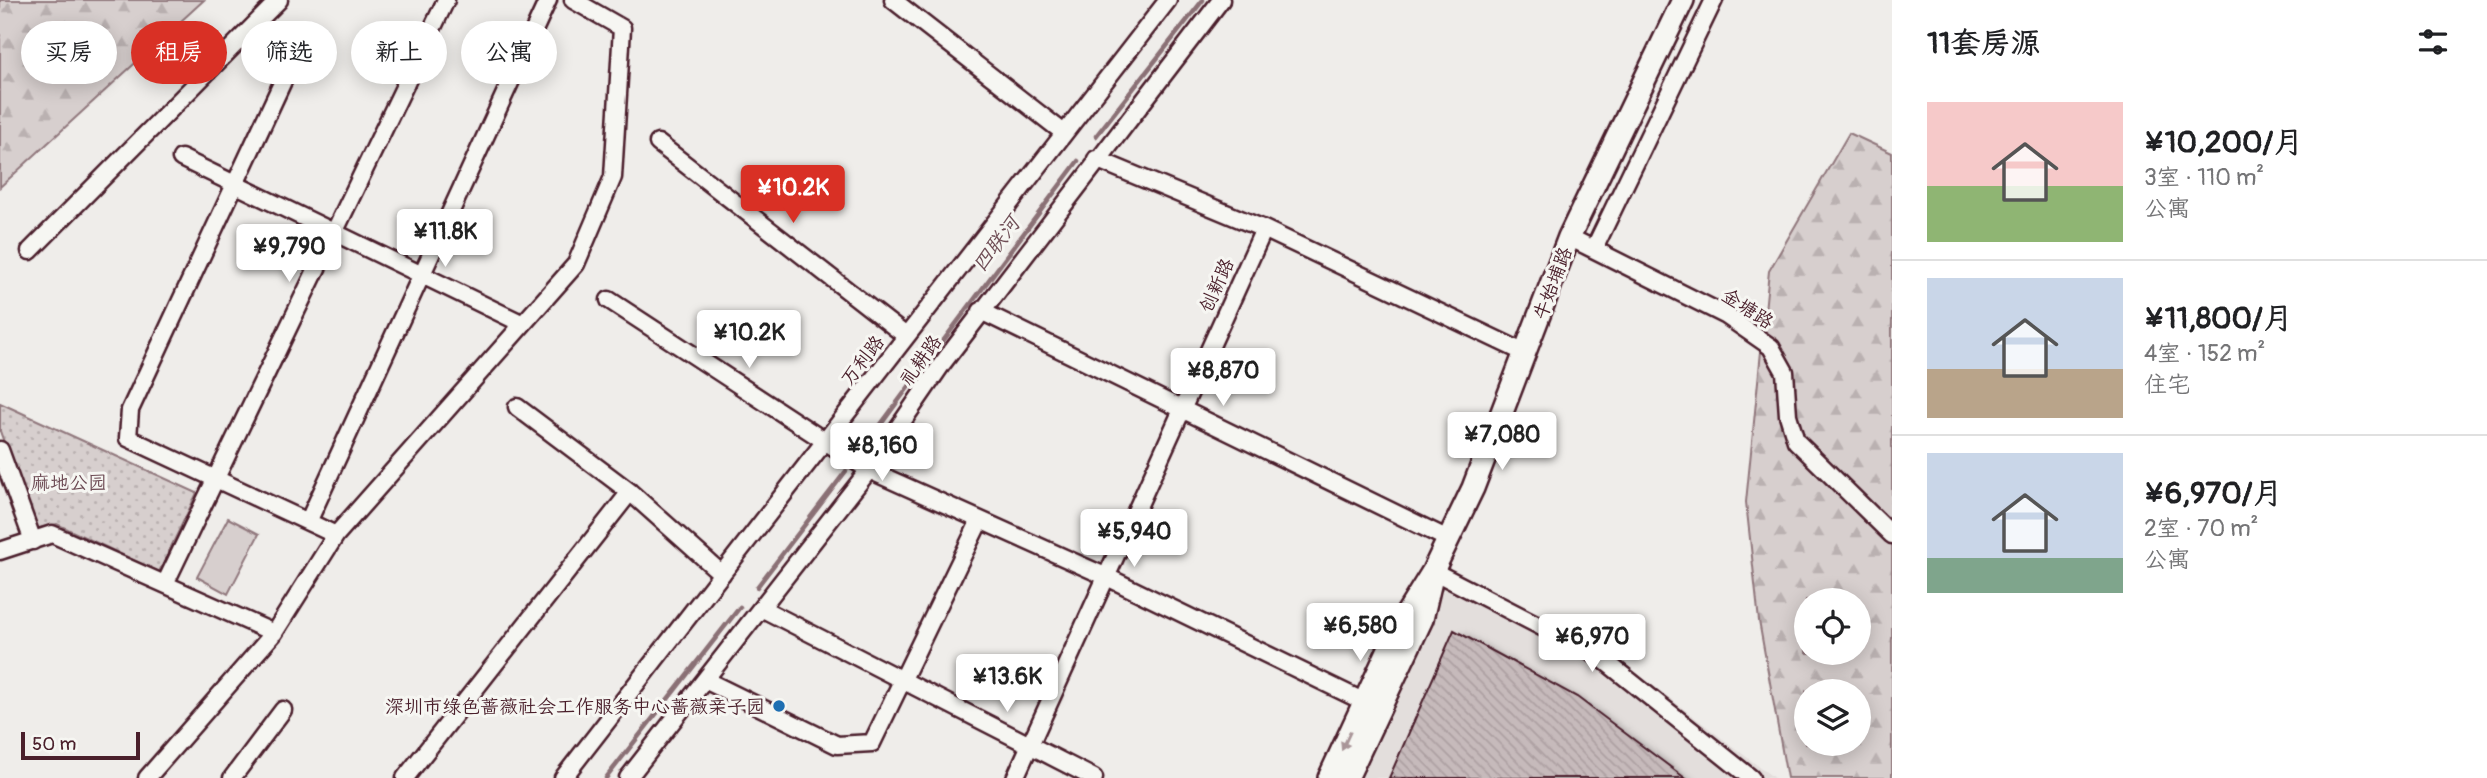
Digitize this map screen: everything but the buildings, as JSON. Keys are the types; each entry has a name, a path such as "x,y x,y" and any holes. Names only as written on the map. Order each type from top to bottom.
{"main road":[{"name":"牛始埔路","path":"1329,778 1422,619 1433,571 1473,488 1569,237 1683,0"},
{"name":"牛始埔路","path":"1347,778 1372,706"}],"street":[{"path":"30,251 279,0"},
{"path":"165,584 446,0"},
{"path":"308,522 548,0"},
{"path":"147,778 274,632 336,535 576,264 613,177 622,27 573,0"},
{"path":"893,0 1064,134"},
{"name":"万利路","path":"563,778 1168,0"},
{"name":"礼耕路","path":"628,778 869,470 981,311 1221,0"},
{"path":"1594,250 1714,0"},
{"path":"282,84 130,410 128,438 336,535"},
{"path":"658,143 906,336"},
{"path":"181,158 523,324"},
{"path":"1096,159 1264,229 1525,353"},
{"name":"创新路","path":"1015,778 1264,229"},
{"name":"金塘路","path":"1569,237 1725,315 1771,347 1785,372 1788,415 1796,441 1892,535"},
{"path":"609,300 869,470 1105,576 1372,706"},
{"path":"981,311 1448,539"},
{"path":"517,407 630,492 722,573"},
{"path":"0,450 33,541"},
{"path":"405,778 630,492"},
{"path":"705,680 837,745 872,743 980,520"},
{"path":"0,551 52,534 274,632"},
{"path":"1433,571 1600,657 1751,778"},
{"path":"761,608 1094,778"},
{"path":"232,778 282,710"}],"shaded area":[{"path":"1453,569 1604,648 1774,778 1358,778"}],"green space":[{"path":"0,0 204,0 181,21 131,21 131,67 117,80 117,21 21,21 21,84 112,84 0,187"},
{"path":"1849,133 1892,153 1892,778 1787,778 1759,621 1746,502 1769,271"},
{"name":"麻地公园","path":"0,403 197,493 159,572 57,524 35,529 0,431"},
{"path":"228,518 259,534 228,594 197,577"}],"waterway":[{"name":"四联河","path":"1096,136 1203,0"},
{"name":"四联河","path":"940,345 1078,161"},
{"name":"四联河","path":"862,450 924,366"},
{"name":"四联河","path":"757,587 846,471"},
{"name":"四联河","path":"606,778 740,607"}],"place":[{"name":"深圳市绿色蔷薇社会工作服务中心蔷薇亲子园","path":"779,706"}]}
